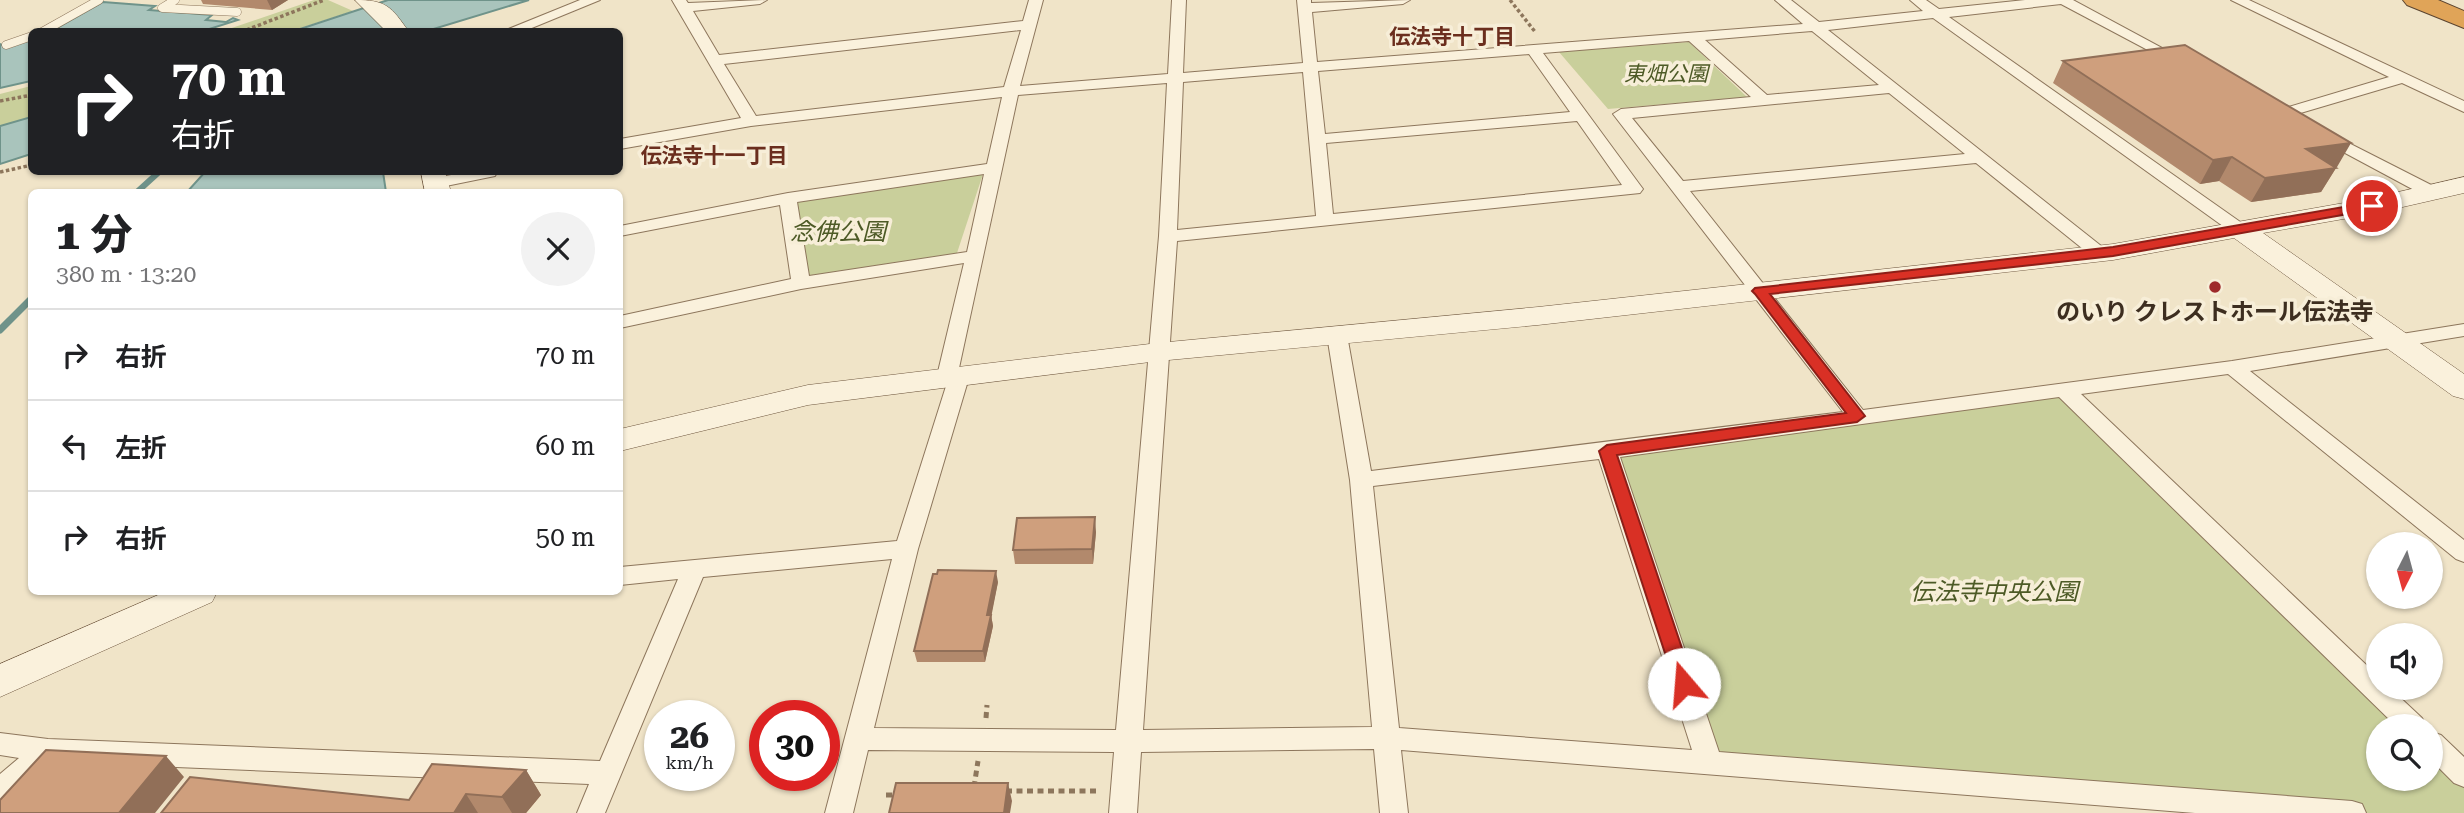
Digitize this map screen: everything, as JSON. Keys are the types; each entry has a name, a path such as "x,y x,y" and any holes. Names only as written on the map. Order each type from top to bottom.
{"highway":[{"path":"2416,0 2464,20"},
{"path":"2429,0 2464,15"},
{"path":"2446,0 2464,7"}],"street":[{"path":"365,0 385,15 396,28"},
{"path":"520,28 593,0"},
{"path":"751,121 681,4 760,0"},
{"path":"839,813 906,549 954,375 992,168 1036,0"},
{"path":"1124,813 1168,236 1179,0"},
{"path":"1325,220 1304,4 1403,0"},
{"path":"1782,0 2099,253"},
{"path":"1917,0 2464,389"},
{"path":"623,143 751,121 1011,91 1814,27 2063,0 2199,71"},
{"path":"2238,0 2464,107"},
{"path":"553,17 557,28"},
{"path":"716,60 1029,25"},
{"path":"1693,37 1763,100"},
{"path":"1168,236 1634,190 1533,50"},
{"path":"2400,79 2275,111 2435,194"},
{"path":"1857,416 1621,114 1893,88"},
{"path":"1319,139 1580,116"},
{"path":"1678,187 1980,158"},
{"path":"623,230 788,198 992,168"},
{"path":"436,182 473,175"},
{"path":"623,439 808,395 1158,352 1760,291 2099,253 2435,194 2464,185"},
{"path":"788,198 801,283"},
{"path":"623,321 801,283 975,256"},
{"path":"1361,480 1607,451 2062,388 2232,368 2464,331"},
{"path":"1337,335 1361,480 1394,813"},
{"path":"2232,368 2464,553"},
{"path":"2062,388 2401,714"},
{"path":"1607,451 1709,762"},
{"path":"623,576 906,549"},
{"path":"591,813 695,568"},
{"path":"0,681 192,595"},
{"path":"858,739 1129,741 1388,738 1709,762 2115,804 2352,813"},
{"path":"0,744 48,750 609,773"},
{"path":"0,791 48,750"},
{"path":"2443,755 2464,775"}],"lane":[{"path":"50,28 99,0"},
{"path":"175,0 162,8 237,12"},
{"path":"6,45 28,37"}],"path":[{"path":"251,28 324,0"},
{"path":"0,101 28,96"},
{"path":"0,172 28,166"},
{"path":"996,792 1020,789 1099,791"},
{"path":"886,795 911,795"}],"green space":[{"path":"314,0 328,0 353,11 300,28 232,28"},
{"name":"東畑公園","path":"1689,42 1747,97 1608,109 1559,52"},
{"path":"28,87 28,118 0,126 0,94"},
{"name":"念佛公園","path":"983,174 957,253 806,276 796,200"},
{"name":"伝法寺中央公園","path":"2062,388 2366,682 2366,700 2385,700 2400,714 2366,714 2366,791 2443,791 2443,756 2464,776 2464,813 2340,813 1709,762 1607,451"}],"water":[{"path":"388,0 529,0 437,28 303,28"},
{"path":"103,2 155,6 149,10 212,15 206,20 238,20 213,28 57,28"},
{"path":"28,40 28,82 0,88 0,44 7,47"},
{"path":"28,118 28,155 0,164 0,126"},
{"path":"202,175 383,175 386,189 190,189"}],"building":[{"path":"2185,45 2351,143 2306,149 2336,168 2265,178 2232,157 2213,160 2063,61"},
{"path":"1095,517 1092,549 1013,550 1017,518"},
{"path":"938,570 996,571 987,615 991,615 983,651 914,651 933,574 937,574"},
{"path":"46,750 166,756 119,813 0,813 0,800"},
{"path":"432,764 526,770 502,797 466,794 454,813 161,813 190,777 409,800"},
{"path":"896,783 1008,783 1004,813 889,813"}],"waterway":[{"path":"140,189 156,175"},
{"path":"0,330 28,302"}],"place":[{"name":"のいり クレストホール伝法寺","path":"2215,287"}],"district":[{"name":"伝法寺十丁目","path":"1452,37"},
{"name":"伝法寺十一丁目","path":"714,156"}],"route":[{"path":"1684,684 1607,451 1857,416 1760,291 2113,252 2372,206"}]}
